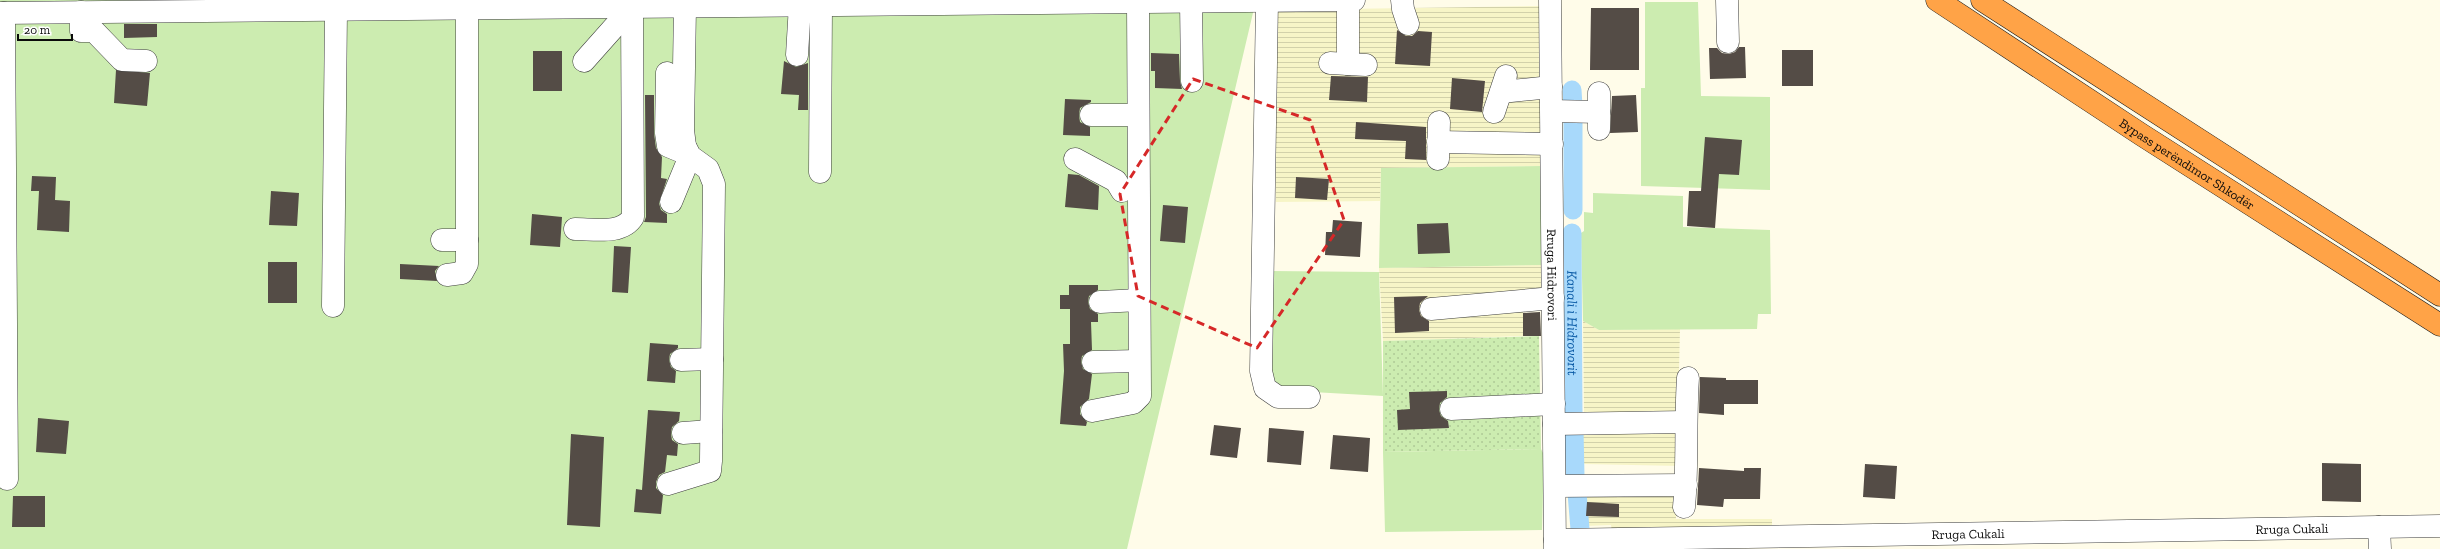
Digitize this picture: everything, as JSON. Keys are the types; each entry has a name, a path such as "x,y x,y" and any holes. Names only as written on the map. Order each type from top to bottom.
{"highway":[{"name":"Bypass perëndimor Shkodër","path":"1937,0 2142,135 2440,325"},
{"name":"Bypass perëndimor Shkodër","path":"1982,0 2440,296"}],"street":[{"path":"1348,0 1348,64"},
{"path":"7,479 2,13 81,12 174,6 336,10 644,4 810,5 1354,0"},
{"path":"1402,0 1403,9 1408,24"},
{"name":"Rruga Hidrovori","path":"1550,0 1555,544"},
{"path":"1727,0 1728,42"},
{"path":"1267,1 1261,371 1265,388 1278,397 1308,397"},
{"path":"1120,191 1138,115 1138,2"},
{"path":"1191,2 1192,81"},
{"path":"584,61 644,4"},
{"path":"575,229 617,229 628,225 633,217 644,4"},
{"path":"671,202 688,151 684,130 692,4"},
{"path":"797,55 810,5"},
{"path":"810,5 820,172"},
{"path":"447,275 462,273 467,264 468,8"},
{"path":"333,306 336,10"},
{"path":"81,12 82,31 94,31 122,60 146,61"},
{"path":"667,73 666,133 668,146 680,151 688,151 708,168 714,184 710,471 668,484"},
{"path":"1494,112 1503,84 1551,87"},
{"path":"1552,111 1599,111"},
{"path":"1091,115 1138,115"},
{"path":"1439,141 1552,144"},
{"path":"1075,159 1116,181 1120,191 1131,301 1139,361 1140,396 1133,403 1092,411"},
{"path":"442,240 467,240"},
{"path":"1432,310 1553,298"},
{"path":"1100,302 1131,301"},
{"path":"681,360 712,359"},
{"path":"1093,362 1139,361"},
{"path":"1684,507 1688,448 1685,422 1688,378"},
{"path":"1451,409 1685,422"},
{"path":"683,433 711,431"},
{"path":"1555,486 1686,485"},
{"name":"Rruga Cukali","path":"1555,544 2440,526"},
{"path":"2380,527 2380,549"}],"highlighted area":[{"path":"1193,79 1310,120 1344,220 1257,348 1138,296 1120,194"}],"shaded area":[{"path":"1542,6 1542,166 1381,168 1380,201 1276,202 1276,10"},
{"path":"1541,265 1541,291 1523,307 1523,336 1383,341 1379,268"},
{"path":"1583,321 1599,330 1680,329 1678,414 1584,415"},
{"path":"1583,428 1680,430 1681,466 1583,464"},
{"path":"1584,491 1676,491 1676,519 1772,519 1772,529 1612,532 1611,525 1584,526"}],"green space":[{"path":"0,0 1256,0 1127,549 0,549"},
{"path":"1645,2 1698,2 1701,96 1770,97 1770,190 1641,186 1641,88 1645,88"},
{"path":"1542,166 1541,265 1379,268 1381,168"},
{"path":"1593,193 1683,196 1683,227 1770,230 1771,314 1758,314 1757,329 1599,330 1583,321 1581,233 1584,231 1584,212 1593,213"},
{"path":"1267,271 1379,272 1383,396 1295,391 1280,387 1269,375"},
{"path":"1539,336 1541,449 1383,452 1383,341"},
{"path":"1541,449 1544,455 1542,530 1385,532 1383,452"}],"building":[{"path":"1591,8 1639,8 1639,70 1590,70"},
{"path":"124,24 157,24 157,37 124,38"},
{"path":"1397,30 1406,36 1412,36 1418,31 1432,32 1430,66 1395,64"},
{"path":"1739,47 1745,47 1746,78 1710,79 1709,48 1717,48 1722,53 1729,54 1735,52"},
{"path":"1782,50 1813,50 1813,86 1782,86"},
{"path":"533,51 562,51 562,91 533,91"},
{"path":"1151,53 1179,54 1180,81 1182,89 1155,88 1155,71 1151,71"},
{"path":"784,61 796,67 808,63 808,110 798,110 799,95 781,94"},
{"path":"116,70 150,73 147,106 114,103"},
{"path":"1331,76 1368,77 1367,102 1329,100"},
{"path":"1452,78 1485,81 1482,112 1450,109"},
{"path":"645,95 654,95 654,133 656,148 662,157 661,178 667,179 659,203 661,210 667,214 667,223 644,222 646,217"},
{"path":"1636,95 1638,132 1610,133 1612,96"},
{"path":"1065,99 1091,100 1091,102 1080,108 1079,115 1080,122 1090,127 1090,136 1063,135"},
{"path":"1356,122 1426,127 1426,160 1405,159 1406,141 1355,139"},
{"path":"1705,137 1742,140 1739,175 1719,174 1715,228 1687,226 1689,191 1701,191"},
{"path":"1068,174 1079,175 1099,186 1098,210 1065,207"},
{"path":"32,176 56,177 55,200 70,201 69,232 37,230 39,191 31,191"},
{"path":"1296,177 1329,179 1327,200 1295,198"},
{"path":"271,191 299,193 297,226 269,225"},
{"path":"1163,205 1188,207 1185,243 1160,241"},
{"path":"532,214 562,217 560,247 530,245"},
{"path":"1333,220 1362,222 1360,257 1325,255 1326,232 1332,232"},
{"path":"1448,223 1450,253 1418,254 1417,224"},
{"path":"614,246 631,247 628,293 612,292"},
{"path":"268,262 297,262 297,303 268,303"},
{"path":"400,264 439,266 435,271 437,281 400,279"},
{"path":"1069,285 1098,285 1098,290 1089,296 1088,302 1090,309 1098,314 1098,322 1091,322 1092,350 1082,356 1081,362 1083,369 1092,374 1089,399 1080,407 1080,414 1087,422 1086,426 1060,424 1064,371 1063,344 1070,344 1070,309 1060,309 1060,295 1069,295"},
{"path":"1428,296 1420,303 1419,310 1421,316 1429,321 1429,331 1395,333 1394,297"},
{"path":"1540,312 1541,336 1523,336 1523,313"},
{"path":"650,343 678,345 678,348 670,354 669,360 671,367 676,371 675,383 647,381"},
{"path":"1700,377 1726,378 1726,380 1758,380 1758,404 1724,404 1724,415 1699,413"},
{"path":"1447,391 1447,397 1440,403 1439,410 1441,416 1448,421 1449,428 1398,430 1397,410 1410,409 1409,392"},
{"path":"648,410 680,412 679,421 672,427 671,434 672,440 678,444 677,456 667,455 665,472 659,475 656,482 656,488 663,495 661,514 634,512 636,489 642,490"},
{"path":"38,418 69,421 66,454 36,452"},
{"path":"1214,425 1241,428 1237,458 1210,455"},
{"path":"1269,428 1304,431 1301,465 1267,462"},
{"path":"571,434 604,437 600,527 567,525"},
{"path":"1333,435 1370,438 1368,472 1330,469"},
{"path":"2322,463 2361,464 2361,502 2322,501"},
{"path":"1865,464 1897,466 1895,499 1863,497"},
{"path":"1699,468 1744,471 1744,468 1761,468 1760,499 1724,499 1723,507 1697,505"},
{"path":"13,496 45,496 45,527 12,527"},
{"path":"1587,502 1619,504 1619,517 1586,516"}],"waterway":[{"name":"Kanali i Hidrovorit","path":"1572,90 1573,106"},
{"name":"Kanali i Hidrovorit","path":"1573,117 1573,210"},
{"name":"Kanali i Hidrovorit","path":"1572,233 1573,413"},
{"name":"Kanali i Hidrovorit","path":"1574,430 1575,476"},
{"name":"Kanali i Hidrovorit","path":"1577,493 1580,529"}]}
